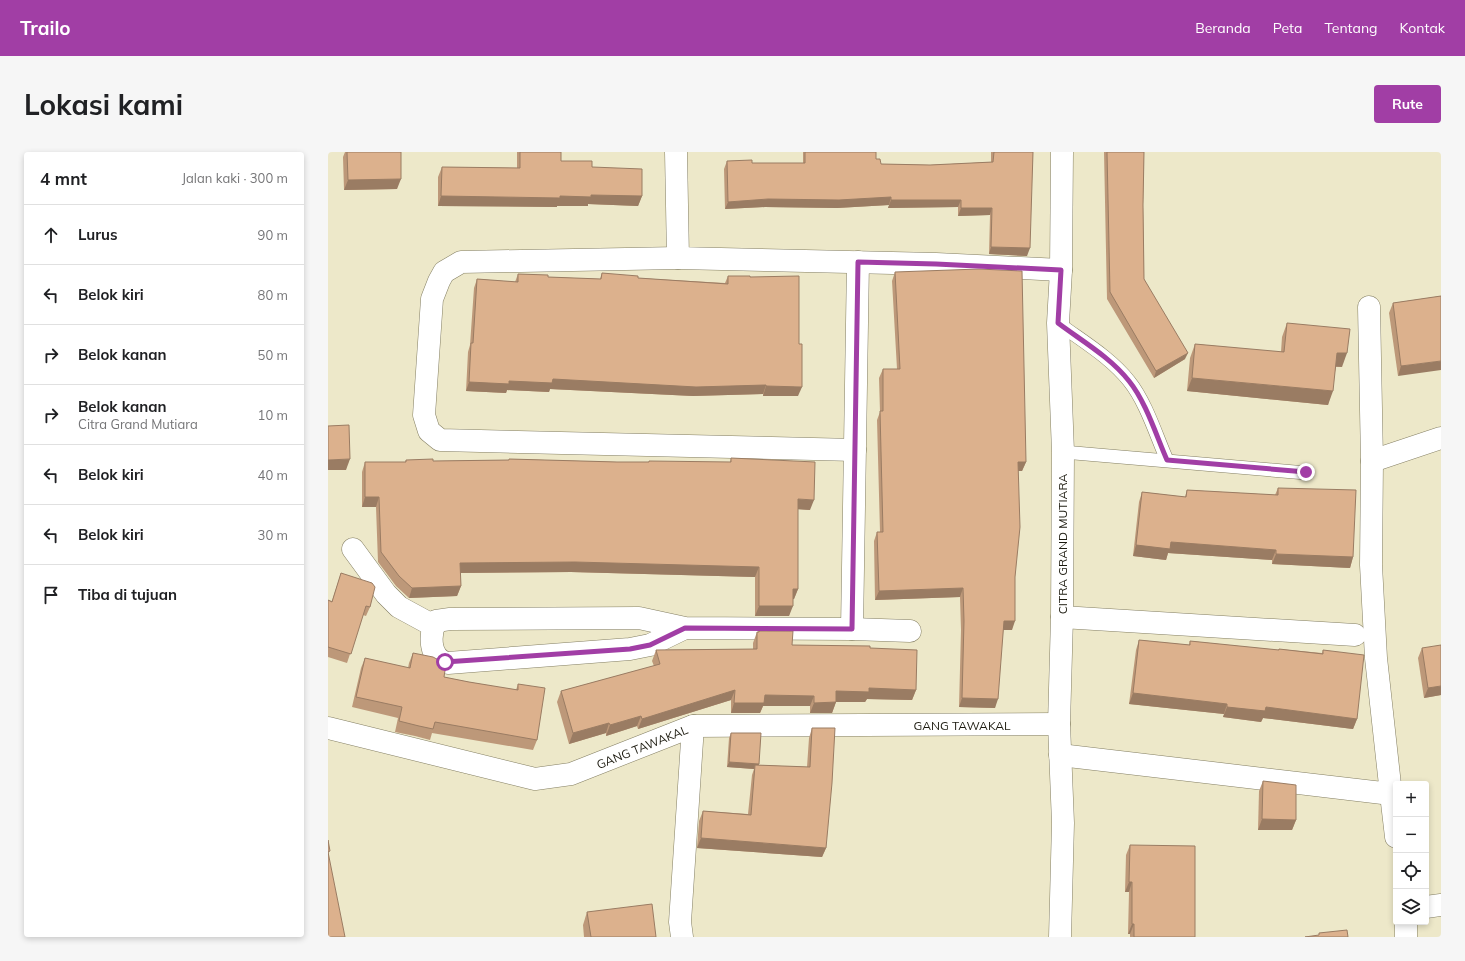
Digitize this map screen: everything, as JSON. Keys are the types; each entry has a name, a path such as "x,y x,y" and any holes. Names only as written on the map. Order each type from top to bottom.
{"street":[{"path":"676,152 678,258"},
{"name":"CITRA GRAND MUTIARA","path":"1060,937 1063,823 1059,724 1062,617 1063,452 1058,323 1061,270 1062,152"},
{"path":"855,450 440,440 428,431 424,415 432,299 444,272 460,262 678,258 936,264 1061,270"},
{"path":"852,629 858,262"},
{"path":"1369,308 1372,461 1371,565 1376,658 1394,817"},
{"path":"1372,461 1441,438"},
{"path":"353,550 386,594 399,607 434,626"},
{"path":"1062,617 1355,635"},
{"path":"685,628 650,645 630,649 448,663 440,660 434,655 431,640 436,621 441,620 639,618 685,628 852,629 910,631"},
{"name":"GANG TAWAKAL","path":"328,728 535,778 571,774 600,764 693,726 1059,724"},
{"path":"682,937 680,922 693,726"},
{"path":"1060,755 1391,794"},
{"path":"1429,907 1441,905"},
{"path":"1406,925 1406,937"}],"lane":[{"path":"1058,323 1115,366 1130,381 1142,401 1167,460"},
{"path":"1063,452 1306,472"}],"building":[{"path":"347,152 401,152 401,179 348,180"},
{"path":"520,152 561,152 561,161 592,161 592,167 642,169 642,196 591,195 591,197 560,196 560,198 441,196 442,167 520,168"},
{"path":"805,152 876,152 876,159 880,159 881,164 930,165 993,162 994,152 1033,152 1030,248 991,247 992,208 961,208 961,200 891,200 891,197 839,200 768,199 728,202 727,161 752,160 752,163 805,163"},
{"path":"1107,152 1144,152 1144,279 1188,353 1156,371 1110,292"},
{"path":"979,269 1022,271 1026,462 1018,462 1020,527 1015,577 1015,621 1004,621 998,699 962,698 964,621 963,588 879,591 877,532 883,532 880,411 883,411 883,369 900,369 895,272"},
{"path":"602,273 638,276 638,278 728,284 728,276 799,276 799,344 802,344 802,387 766,385 696,387 553,379 552,383 509,381 509,384 469,382 477,279 518,282 518,274 601,279"},
{"path":"1441,296 1441,361 1401,366 1393,303"},
{"path":"1287,323 1350,329 1347,353 1337,353 1333,391 1192,378 1195,344 1284,352"},
{"path":"349,425 350,459 328,460 328,426"},
{"path":"731,458 815,462 814,500 798,499 798,589 793,589 793,606 759,606 759,567 575,562 460,563 461,586 412,588 399,576 381,552 379,497 365,497 365,462 406,462 406,460 433,459 433,461 509,459 617,462 731,462"},
{"path":"1278,488 1356,490 1353,557 1276,554 1276,550 1171,542 1170,549 1136,545 1142,492 1186,497 1187,490 1278,495"},
{"path":"341,573 372,583 375,587 370,607 366,606 351,654 328,647 328,600 332,602"},
{"path":"793,631 792,645 870,646 870,648 917,650 916,690 869,688 869,692 836,691 836,702 814,703 814,696 765,695 764,703 734,703 735,690 642,719 641,716 610,725 609,723 573,733 561,691 660,664 656,650 757,649 757,632"},
{"path":"1139,640 1190,645 1190,641 1323,654 1323,650 1364,655 1357,719 1266,707 1265,711 1227,707 1227,704 1133,693"},
{"path":"1441,645 1441,686 1428,688 1422,648"},
{"path":"413,653 433,657 446,664 444,677 518,690 518,684 545,688 537,740 435,722 433,729 419,726 399,721 402,707 356,697 365,658 410,668"},
{"path":"812,728 835,728 826,848 701,838 703,811 751,815 755,765 810,767"},
{"path":"731,733 761,733 759,764 729,762"},
{"path":"1263,781 1296,785 1296,820 1262,819"},
{"path":"328,840 330,851 328,852"},
{"path":"1130,845 1195,846 1195,937 1134,937 1134,924 1132,924 1132,882 1129,882"},
{"path":"328,852 345,937 328,937"},
{"path":"652,904 656,937 591,937 587,912"},
{"path":"1347,930 1348,937 1305,937 1319,935 1319,933"}],"route":[{"path":"445,662 448,663 630,649 650,645 685,628 852,629 858,262 1061,270 1058,323 1115,366 1130,381 1142,401 1167,460 1306,472"}]}
